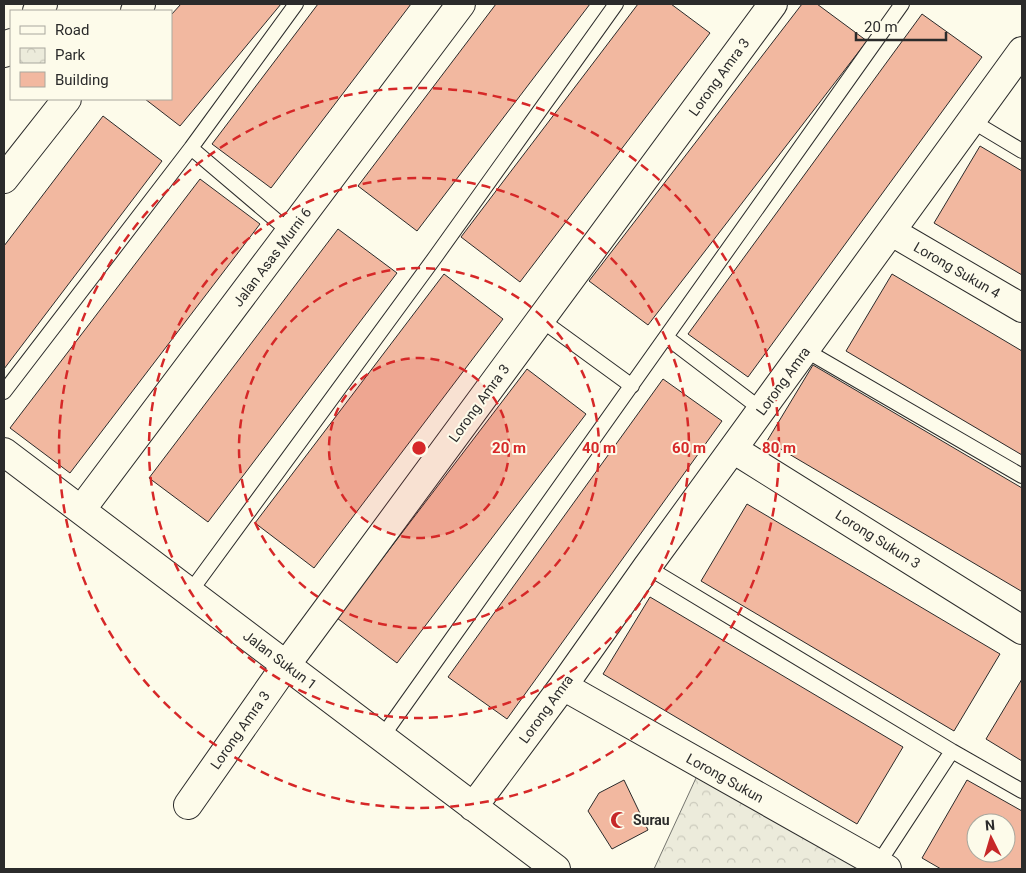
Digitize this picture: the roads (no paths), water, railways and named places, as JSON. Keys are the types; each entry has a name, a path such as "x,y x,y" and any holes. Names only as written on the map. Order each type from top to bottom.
{"street":[{"name":"Jalan Asas Murni 6","path":"81,510 461,4"},
{"name":"Lorong Amra 3","path":"188,805 286,665 773,4"},
{"name":"Lorong Amra","path":"474,807 1022,51"},
{"path":"4,179 66,100"},
{"name":"Lorong Sukun 4","path":"892,232 1022,308"},
{"name":"Lorong Sukun 3","path":"733,449 1022,630"},
{"name":"Jalan Sukun 1","path":"4,452 556,869"},
{"name":"Lorong Sukun","path":"563,686 883,867"}],"lane":[{"path":"4,392 191,148 296,4"},
{"path":"190,592 436,256 616,4"},
{"path":"382,737 902,4"},
{"path":"972,121 1022,151"},
{"path":"191,148 290,232"},
{"path":"540,319 632,386"},
{"path":"666,337 762,410"},
{"path":"805,350 1022,476"},
{"path":"647,568 1022,791"},
{"path":"883,867 952,751"}],"place":[{"name":"Surau","path":"619,820"}]}
